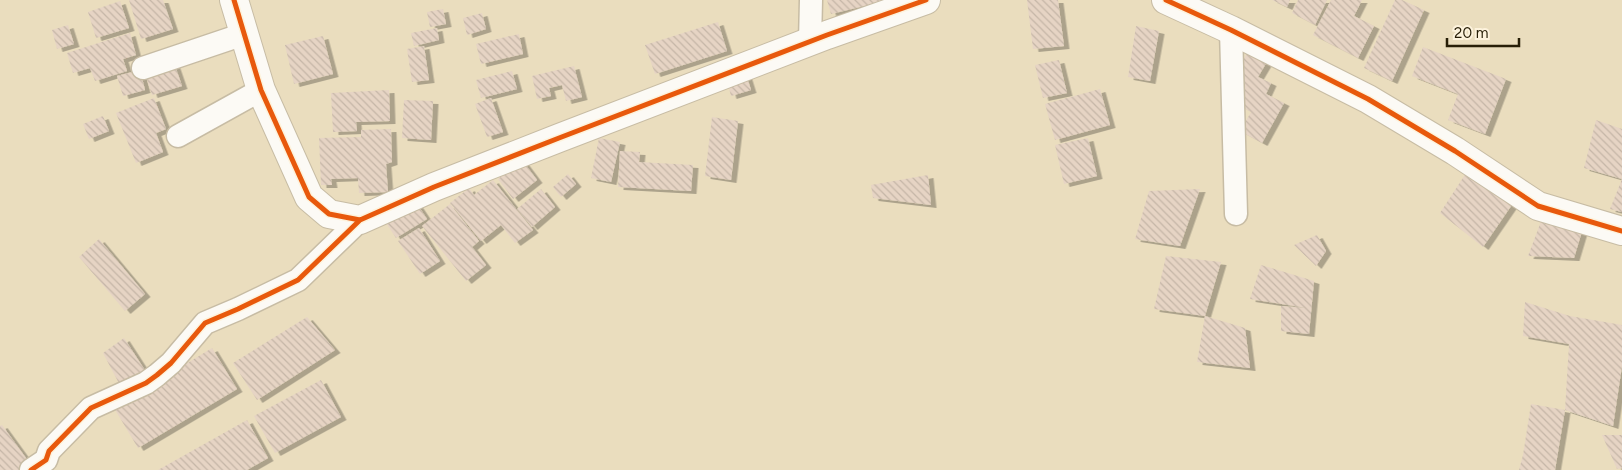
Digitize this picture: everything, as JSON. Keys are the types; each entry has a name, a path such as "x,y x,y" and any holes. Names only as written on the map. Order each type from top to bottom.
{"street":[{"path":"234,0 261,90 308,197 329,214 360,220"},
{"path":"810,42 811,0"},
{"path":"30,470 46,460 49,451 91,408 146,383 157,375 205,323 298,280 360,220 434,187 810,42 926,0"},
{"path":"1166,0 1231,30 1368,99 1455,151 1538,206 1622,231"},
{"path":"1231,30 1236,214"},
{"path":"143,68 244,34"},
{"path":"178,136 261,90"}],"building":[{"path":"129,0 163,0 173,29 141,39"},
{"path":"827,0 885,0 885,1 831,14"},
{"path":"1027,0 1058,0 1064,46 1033,49"},
{"path":"1272,0 1290,0 1287,7"},
{"path":"1298,0 1327,0 1315,25 1292,13"},
{"path":"1331,0 1362,0 1354,16 1374,26 1358,58 1313,35"},
{"path":"1395,0 1402,0 1424,10 1392,81 1364,68"},
{"path":"120,1 129,28 96,38 88,12"},
{"path":"443,9 446,24 430,27 427,12"},
{"path":"482,13 486,29 467,35 463,18"},
{"path":"718,22 727,51 655,74 645,45"},
{"path":"68,25 74,44 57,49 52,30"},
{"path":"1136,26 1159,31 1150,81 1128,77"},
{"path":"437,28 439,40 414,46 411,33"},
{"path":"130,33 136,55 123,59 127,71 95,81 90,68 73,73 67,53"},
{"path":"519,34 523,54 481,64 476,44"},
{"path":"323,36 333,74 294,84 285,45"},
{"path":"424,46 429,80 412,82 407,49"},
{"path":"1423,47 1506,79 1485,134 1448,120 1458,94 1412,76"},
{"path":"1249,49 1268,60 1258,77 1271,83 1266,94 1284,103 1262,143 1240,131 1251,112 1237,104 1236,74"},
{"path":"173,60 182,86 152,95 144,70"},
{"path":"1059,60 1067,93 1043,98 1035,65"},
{"path":"574,66 582,97 566,101 562,85 549,88 551,96 537,99 532,76"},
{"path":"140,70 145,90 123,96 117,76"},
{"path":"512,71 517,89 481,98 476,80"},
{"path":"746,74 751,90 731,96 727,80"},
{"path":"1100,89 1110,125 1055,140 1045,104"},
{"path":"389,90 390,121 356,122 357,131 333,132 331,93"},
{"path":"154,98 166,129 156,133 163,152 136,163 116,113"},
{"path":"491,98 503,132 487,137 475,104"},
{"path":"404,100 433,101 431,140 402,138"},
{"path":"103,116 109,131 89,139 83,124"},
{"path":"712,117 738,121 731,180 705,176"},
{"path":"1596,120 1622,129 1622,179 1584,168"},
{"path":"391,129 392,162 386,164 388,192 359,193 358,178 331,179 332,185 321,185 319,138 361,137 361,130"},
{"path":"599,138 620,142 611,182 591,178"},
{"path":"1088,138 1097,176 1064,184 1055,145"},
{"path":"620,151 640,152 639,162 693,165 691,191 618,187"},
{"path":"522,160 537,180 513,199 498,179"},
{"path":"1468,170 1520,193 1483,247 1440,213"},
{"path":"568,174 576,184 561,197 553,187"},
{"path":"928,175 931,205 873,198 871,185"},
{"path":"1622,179 1622,212 1610,209"},
{"path":"493,180 533,230 515,243 501,225 481,241 450,203 469,188 474,195"},
{"path":"541,189 555,207 532,227 517,209"},
{"path":"1200,189 1180,246 1135,239 1149,191"},
{"path":"415,201 427,219 396,238 384,220"},
{"path":"450,204 479,241 472,247 486,265 466,281 422,226"},
{"path":"1546,208 1583,228 1574,258 1528,256"},
{"path":"419,228 440,261 420,274 398,241"},
{"path":"1317,235 1326,251 1316,266 1294,245"},
{"path":"99,239 145,294 125,311 79,257"},
{"path":"1166,256 1221,262 1205,316 1154,309"},
{"path":"1261,265 1314,281 1309,334 1281,331 1281,306 1307,308 1250,299"},
{"path":"1525,302 1570,316 1622,325 1622,366 1613,426 1565,410 1569,344 1523,336"},
{"path":"1205,316 1245,328 1250,368 1197,362"},
{"path":"307,317 335,350 257,400 233,363"},
{"path":"124,338 148,375 123,391 103,353"},
{"path":"212,348 237,389 138,448 114,408"},
{"path":"321,380 341,417 275,453 254,416"},
{"path":"1531,404 1565,410 1555,470 1519,470"},
{"path":"247,420 268,458 247,470 158,470"},
{"path":"2,425 31,465 24,470 0,470 0,426"},
{"path":"1602,435 1622,435 1622,468 1617,469"}],"cycle path":[{"path":"234,0 261,90 309,197 329,214 360,220 434,187 559,138 827,35 926,0"},
{"path":"1166,0 1231,30 1368,99 1455,151 1538,206 1622,231"},
{"path":"31,470 46,460 49,451 91,408 146,383 157,375 171,363 205,323 298,280 360,220"}]}
